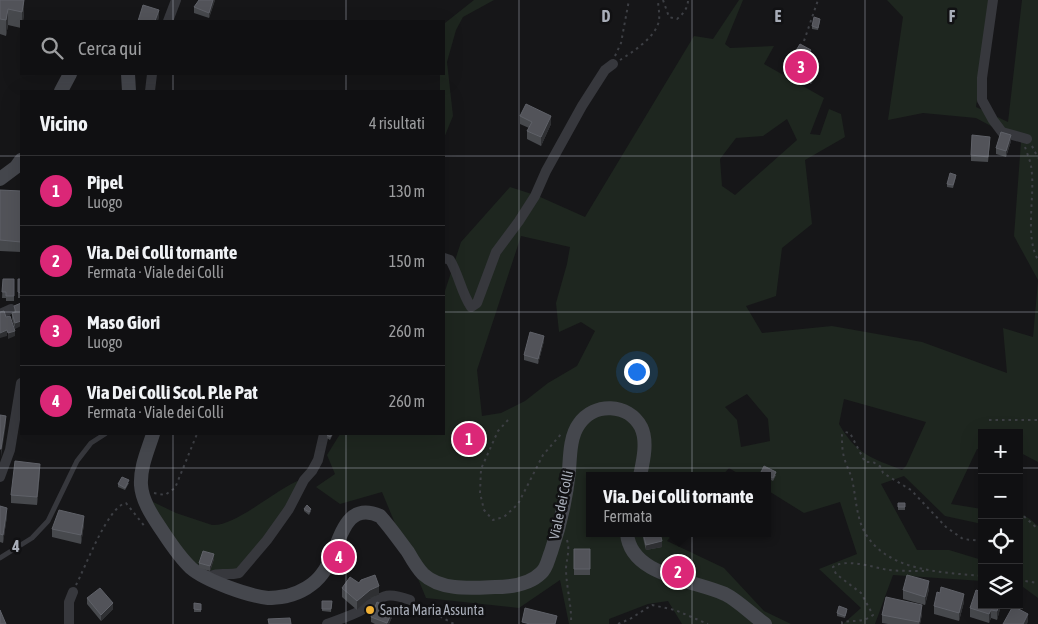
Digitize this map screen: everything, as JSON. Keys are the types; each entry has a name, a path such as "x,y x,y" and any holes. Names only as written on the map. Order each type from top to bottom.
{"main road":[{"path":"62,90 69,75"},
{"path":"128,75 129,90"},
{"path":"0,179 16,167 20,161"},
{"name":"Viale dei Colli","path":"153,435 141,471 141,486 144,500 177,554 192,569 205,578 253,595 270,598 289,596 304,589 322,575 329,564 348,520 356,514 364,512 380,516 422,573 431,580 441,584 469,588 508,587 522,583 542,572 560,526 573,436 578,425 588,414 601,408 620,408 632,416 642,428 645,454 641,472"},
{"path":"627,537 628,544 636,556 645,564 658,571 724,594 765,624"}],"street":[{"path":"168,20 176,0"},
{"path":"993,0 982,78 982,100 1002,132 1025,138"},
{"path":"445,258 450,260 458,273 464,297 471,307 476,303 496,252 534,196 582,106 609,67"},
{"path":"150,90 152,75"},
{"path":"0,314 11,309"},
{"path":"0,478 10,450 20,389"},
{"path":"205,578 215,573 239,573 255,555 289,510 304,480 312,471 321,451 324,435"},
{"path":"69,624 69,602 73,592"},
{"path":"327,624 358,612 371,602 385,596 400,596 410,600"}],"lane":[{"path":"0,558 32,538 48,521 77,461 91,443 103,435"}],"path":[{"path":"609,67 621,43 629,0"},
{"path":"609,67 634,51 650,36 659,21 658,0"},
{"path":"663,0 669,17 677,19 683,14 688,0"},
{"path":"804,41 818,0"},
{"path":"1025,138 1038,158"},
{"path":"1025,138 1031,166 1032,233 1035,254 1038,260"},
{"path":"508,420 498,431 481,469 480,493 484,510 493,520 504,517 518,504 543,455 562,433"},
{"path":"989,420 1038,420"},
{"path":"929,571 908,565 889,556 874,545 864,531 855,504 852,479 844,457 842,434 845,432 850,434 864,462 873,462 881,467 883,473 897,480 922,500 946,527 963,539 978,541"},
{"path":"141,486 158,494 165,495 175,488 197,435"},
{"path":"73,592 110,517 122,504 126,503 150,534"},
{"path":"1023,514 1038,529"},
{"path":"560,526 564,531 570,548 566,566 572,610 571,624"},
{"path":"842,624 845,621 852,622 868,619 872,615 861,593 836,574 833,568 838,564 862,565 889,570 929,571 978,576"},
{"path":"1023,581 1038,583"},
{"path":"410,600 454,624"},
{"path":"618,624 652,606 675,610 708,624"}],"shaded area":[{"path":"474,0 494,0 463,17 456,30 447,62 453,116 445,136 445,90 440,90 440,75 445,75 445,23"},
{"path":"739,0 743,0 725,44 730,48 774,46 764,64 824,98 810,134 820,135 829,109 841,114 845,137 805,160 812,224 782,248 776,296 746,306 762,333 832,326 922,342 1007,373 1003,328 1033,337 1038,281 1038,462 1023,454 1023,429 978,429 978,449 951,504 978,508 978,523 945,516 904,476 881,484 917,550 949,550 978,559 978,581 893,575 875,624 843,624 861,608 819,569 857,554 840,502 804,513 771,492 771,472 736,472 729,468 726,472 586,472 586,537 670,537 667,541 724,568 764,611 791,624 682,624 668,601 648,604 609,619 609,624 569,624 560,580 519,608 426,598 382,492 340,504 316,487 335,474 327,455 339,435 445,435 445,291 461,242 510,187 538,196 585,217 694,36 713,39","holes":["787,119 797,140 735,195 722,186 720,159 736,138 763,136","521,236 570,247 556,303 559,332 581,322 595,331 577,366 548,383 525,401 501,413 482,416 477,370","747,394 768,419 770,441 741,447 737,420 725,407","844,399 926,422 906,466 902,470 881,462 858,449 839,424"]},
{"path":"887,0 990,0 976,107 1008,122 1022,0 1038,0 1038,280 1014,236 1021,142 976,118 923,113 888,120 903,17"},
{"path":"300,480 291,503 242,568 231,570 210,570 200,568 194,564 180,548 149,500 176,513 212,525 221,524 244,514"},
{"path":"1023,515 1038,526 1038,598 1023,587"}],"building":[{"path":"0,0 24,0 22,12 8,9 6,20 0,19"},
{"path":"199,0 213,0 209,13 194,7"},
{"path":"143,5 159,10 155,20 138,20"},
{"path":"814,17 820,19 818,28 812,26"},
{"path":"800,44 811,50 807,56 819,64 811,76 789,62"},
{"path":"526,104 551,116 541,137 527,131 532,122 520,116"},
{"path":"1001,132 1011,135 1006,151 996,148"},
{"path":"972,135 990,137 988,157 971,155"},
{"path":"950,173 956,175 953,185 947,184"},
{"path":"0,190 20,191 20,242 0,240"},
{"path":"3,279 14,279 14,296 6,296 6,292 2,292"},
{"path":"18,279 20,279 20,293 18,292"},
{"path":"20,303 20,321 15,323 12,313 16,312 14,306"},
{"path":"4,311 6,317 10,316 15,331 8,333 7,330 0,333 0,312"},
{"path":"530,332 544,336 538,359 524,355"},
{"path":"0,415 6,416 1,449 0,449"},
{"path":"15,461 40,464 37,497 11,495"},
{"path":"764,466 776,472 773,478 771,477 771,472 761,472"},
{"path":"122,477 129,480 125,488 118,484"},
{"path":"898,503 905,503 905,507 898,507"},
{"path":"307,505 311,509 309,512 304,509"},
{"path":"0,506 7,508 3,535 0,534"},
{"path":"59,510 84,516 81,535 52,529"},
{"path":"644,537 661,537 662,541 646,545"},
{"path":"574,549 590,549 590,569 574,569"},
{"path":"203,551 214,554 210,566 199,563"},
{"path":"375,575 379,586 370,590 357,601 342,588 350,577 359,583 361,580"},
{"path":"907,575 929,581 925,597 903,590"},
{"path":"941,587 964,594 959,613 934,606 937,592 940,593"},
{"path":"100,588 113,603 101,615 87,598"},
{"path":"976,590 978,591 978,609 998,609 997,611 991,610 989,614 970,608"},
{"path":"886,597 922,605 919,622 882,615"},
{"path":"322,601 332,601 331,609 322,609"},
{"path":"377,602 393,610 387,623 371,617"},
{"path":"194,603 201,604 201,610 194,609"},
{"path":"839,606 847,609 845,616 837,613"},
{"path":"525,608 557,616 555,624 530,624 522,622"},
{"path":"1011,609 1019,609 1028,614 1023,624 1003,624"},
{"path":"0,610 6,624 0,624"},
{"path":"290,618 291,624 269,624 268,619"}],"place":[{"name":"Maso Giori","path":"801,67"},
{"name":"Pipel","path":"469,439"},
{"name":"Via Dei Colli Scol. P.le Pat","path":"339,557"},
{"name":"Via. Dei Colli tornante","path":"678,572"},
{"name":"Santa Maria Assunta","path":"370,610"}]}
